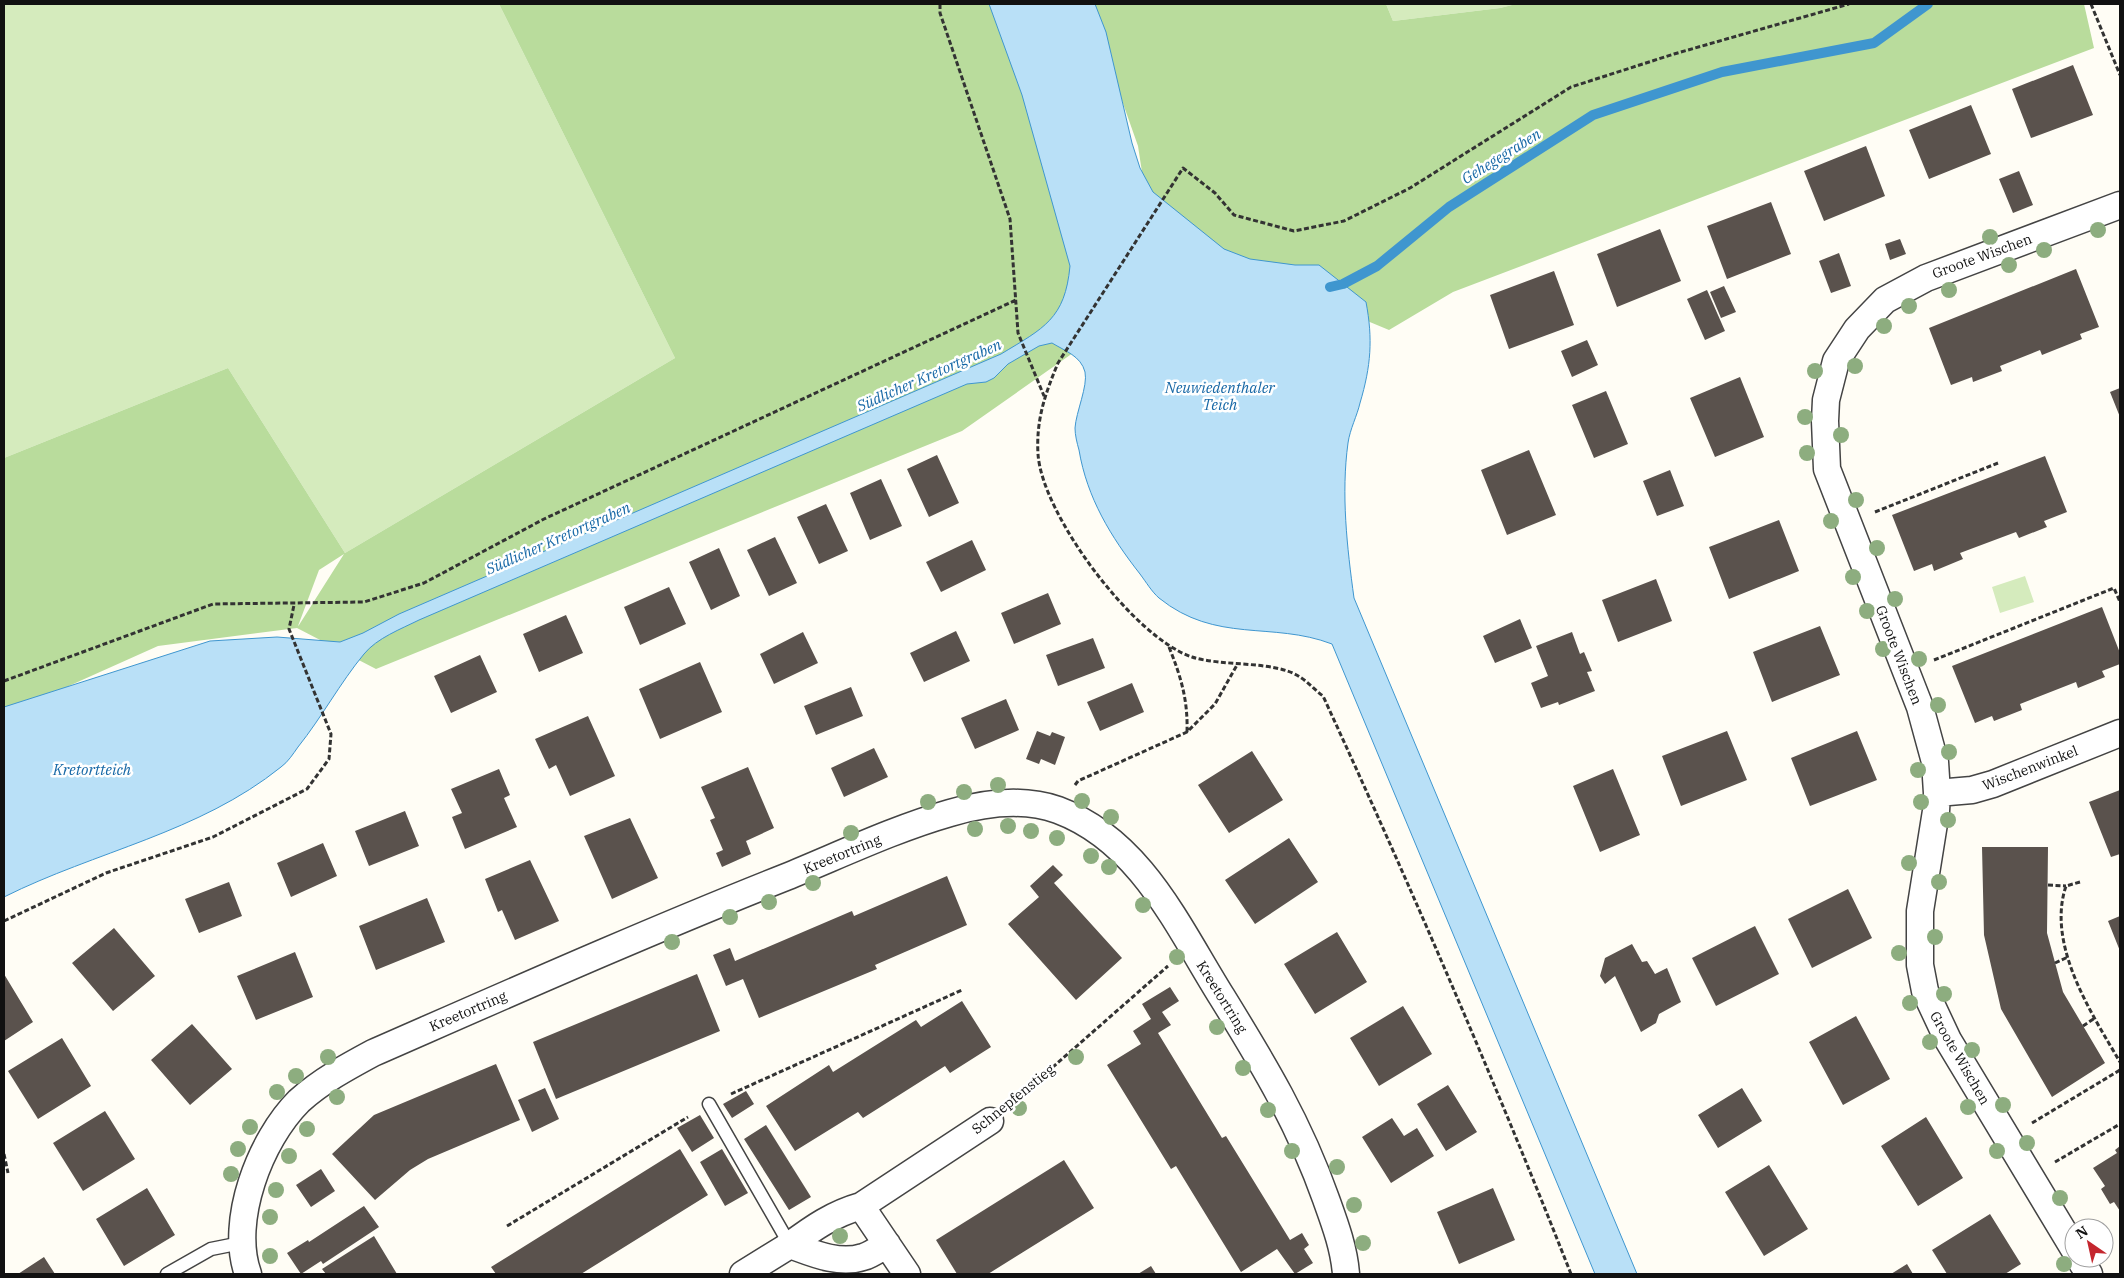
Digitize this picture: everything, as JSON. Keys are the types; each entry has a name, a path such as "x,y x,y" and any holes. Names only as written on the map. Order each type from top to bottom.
{"street":[{"name":"Groote Wischen","path":"2064,1232 1948,1040 1925,991 1920,965 1920,910 1937,793 1935,762 1920,707 1827,469 1826,400 1836,361 1857,329 1870,313 1905,288 1926,278 2120,205"},
{"name":"Wischenwinkel","path":"1937,793 1972,790 1993,784 2120,733"},
{"name":"Kreetortring","path":"248,1274 241,1243 247,1202 262,1156 274,1133 294,1107 314,1088 334,1074 373,1053 702,910 950,813 1002,804 1025,803 1058,810 1102,833 1140,869 1224,999 1273,1080 1294,1120 1338,1231 1344,1252 1346,1274"},
{"name":"Schnepfenstieg","path":"743,1274 790,1245 821,1222 840,1212 861,1206 990,1122"},
{"path":"861,1206 907,1274"},
{"path":"790,1245 820,1256 845,1260 863,1257 887,1244"}],"lane":[{"path":"709,1104 790,1245"},
{"path":"167,1274 211,1249 241,1243"}],"path":[{"path":"940,4 940,14 1010,219 1018,333 1044,397"},
{"path":"1571,1274 1523,1152 1416,899 1323,696 1299,676 1276,668 1237,665 1192,657 1169,646 1153,634 1110,590 1066,528 1047,492 1038,456 1038,422 1044,397 1058,363 1183,168 1215,193 1234,215 1294,231 1344,221 1410,188 1571,87 1674,54 1849,4"},
{"path":"2092,4 2120,75"},
{"path":"4,681 213,604 294,605 364,602 424,583 544,519 1016,300"},
{"path":"1868,516 1998,463"},
{"path":"1932,661 2114,588 2120,602"},
{"path":"4,921 106,873 213,837 307,789 329,759 331,734 289,629 294,605"},
{"path":"1169,646 1180,674 1188,706 1187,732"},
{"path":"1058,810 1078,781 1187,732 1215,704 1237,665"},
{"path":"2048,885 2066,886 2080,882"},
{"path":"2066,886 2063,894 2062,924 2068,957 2074,976 2120,1062"},
{"path":"2055,963 2068,957"},
{"name":"Schnepfenstieg","path":"990,1122 1170,964"},
{"path":"2083,1026 2095,1018"},
{"path":"2025,1127 2120,1070"},
{"path":"2050,1164 2120,1124"},
{"path":"4,1154 8,1173"}],"green space":[{"path":"4,4 499,4 675,358 345,553 228,368 4,458"},
{"path":"499,4 1024,4 1090,341 962,431 376,669 297,628 158,646 4,715 4,458 228,368 345,553 675,358","holes":["344,554 298,626 319,570"]},
{"path":"1088,4 1386,4 1393,21 1500,8 1516,4 2084,4 2094,48 1453,292 1389,330 1151,231 1138,146"},
{"path":"1386,4 1516,4 1500,8 1393,21"},
{"path":"2025,576 2034,602 2000,613 1992,587"}],"water":[{"path":"989,4 1095,4 1106,32 1132,143 1140,168 1153,192 1224,249 1250,259 1295,265 1319,265 1366,302 1370,328 1369,365 1364,390 1349,438 1345,482 1347,540 1354,598 1637,1274 1595,1274 1332,644 1310,637 1223,627 1180,612 1156,596 1119,546 1094,501 1083,468 1075,431 1085,384 1085,372 1083,366 1076,358 1052,343 1039,346 1008,364 994,378 986,382 967,384 390,634 369,648 364,654 288,760 249,790 216,809 182,825 39,881 4,897 4,707 210,641 277,637 340,642 363,633 399,614 1001,354 1029,337 1050,320 1063,298 1070,266 1022,95"}],"building":[{"path":"2073,65 2093,115 2031,138 2012,89"},
{"path":"1971,105 1991,154 1929,179 1909,130"},
{"path":"1866,146 1885,196 1824,221 1804,171"},
{"path":"2019,171 2033,205 2013,213 1999,179"},
{"path":"1771,202 1791,254 1727,279 1707,226"},
{"path":"1660,229 1681,281 1617,307 1597,254"},
{"path":"1900,239 1906,254 1890,260 1885,244"},
{"path":"1839,253 1851,286 1831,293 1819,261"},
{"path":"2076,269 2099,327 2080,334 2082,339 2042,355 2040,350 2000,366 2002,371 1973,382 1972,377 1951,385 1929,328"},
{"path":"1554,271 1574,325 1509,349 1490,295"},
{"path":"1724,286 1736,312 1721,318 1710,292"},
{"path":"1707,290 1725,331 1705,340 1687,299"},
{"path":"1587,340 1598,365 1572,377 1561,351"},
{"path":"1740,377 1764,437 1715,457 1690,398"},
{"path":"2120,388 2120,417 2110,392"},
{"path":"1606,391 1628,444 1594,458 1572,405"},
{"path":"1529,450 1556,515 1507,535 1481,470"},
{"path":"937,455 959,503 929,517 907,469"},
{"path":"2045,456 2067,512 2044,521 2047,527 2019,538 2016,532 1960,553 1963,559 1934,571 1932,564 1914,571 1892,515"},
{"path":"1670,470 1684,506 1657,516 1643,481"},
{"path":"881,479 902,526 870,540 850,493"},
{"path":"826,504 848,551 819,564 797,517"},
{"path":"1779,520 1799,571 1729,599 1709,547"},
{"path":"775,537 797,583 769,596 747,550"},
{"path":"972,540 986,570 941,592 926,562"},
{"path":"719,548 740,596 711,610 689,562"},
{"path":"1656,579 1672,621 1618,642 1602,600"},
{"path":"669,587 686,624 640,645 624,607"},
{"path":"1048,593 1061,624 1014,644 1001,613"},
{"path":"2102,607 2120,653 2120,664 2102,671 2105,677 2078,688 2076,682 2020,704 2022,710 1994,721 1992,716 1975,723 1952,666"},
{"path":"566,615 583,653 539,672 523,634"},
{"path":"1520,619 1532,648 1495,663 1483,636"},
{"path":"1820,626 1840,675 1772,702 1753,652"},
{"path":"956,631 970,661 924,682 910,653"},
{"path":"803,632 818,663 774,684 760,654"},
{"path":"1572,632 1580,654 1584,652 1592,671 1587,672 1595,691 1559,705 1558,702 1541,708 1531,683 1548,676 1536,646"},
{"path":"1093,638 1105,668 1058,686 1046,655"},
{"path":"480,655 497,692 451,713 434,676"},
{"path":"700,662 722,712 660,739 639,689"},
{"path":"1132,683 1144,712 1100,731 1087,702"},
{"path":"851,687 863,716 816,735 804,706"},
{"path":"1006,699 1019,730 975,749 961,718"},
{"path":"588,716 615,776 570,796 556,765 549,769 535,739"},
{"path":"1037,731 1050,736 1052,732 1065,737 1055,765 1041,759 1039,764 1026,759"},
{"path":"1727,731 1747,780 1681,806 1662,756"},
{"path":"1857,731 1877,780 1810,806 1791,758"},
{"path":"874,748 888,777 844,797 831,768"},
{"path":"1252,751 1283,800 1229,833 1198,785"},
{"path":"748,767 774,828 746,841 751,854 722,867 716,853 723,850 710,820 715,818 701,787"},
{"path":"499,769 510,795 504,798 517,827 465,849 452,817 462,813 451,789"},
{"path":"1613,769 1640,835 1600,852 1573,786"},
{"path":"2120,790 2120,854 2111,857 2089,802"},
{"path":"405,811 419,846 369,866 355,831"},
{"path":"630,818 658,878 612,899 584,836"},
{"path":"1289,838 1318,882 1255,924 1225,880"},
{"path":"323,843 337,876 291,897 277,863"},
{"path":"1982,847 2048,847 2047,933 2063,992 2105,1063 2052,1097 2001,1009 1984,935"},
{"path":"530,860 559,921 515,940 502,910 498,912 485,879"},
{"path":"1053,865 1063,875 1054,883 1122,958 1076,1000 1008,924 1039,897 1030,886"},
{"path":"947,876 967,925 875,965 877,969 759,1018 743,979 726,986 713,955 730,948 735,961 852,911 854,916"},
{"path":"229,882 242,916 199,933 185,899"},
{"path":"1848,889 1872,938 1812,968 1788,919"},
{"path":"427,898 445,942 376,970 359,926"},
{"path":"2120,916 2120,951 2108,921"},
{"path":"1755,926 1779,974 1716,1006 1692,958"},
{"path":"114,928 155,976 113,1011 72,963"},
{"path":"1337,932 1367,982 1315,1014 1284,964"},
{"path":"1632,944 1642,962 1647,961 1655,974 1667,968 1681,1002 1659,1014 1656,1023 1641,1032 1615,976 1605,984 1600,976 1605,958"},
{"path":"295,952 313,997 256,1020 237,976"},
{"path":"4,974 33,1022 4,1041"},
{"path":"697,974 720,1031 556,1099 533,1042"},
{"path":"1170,987 1179,1001 1162,1012 1171,1025 1158,1033 1222,1138 1226,1136 1290,1240 1302,1233 1309,1245 1304,1249 1313,1263 1295,1274 1277,1249 1241,1272 1176,1166 1171,1169 1107,1065 1141,1044 1133,1031 1151,1019 1142,1004"},
{"path":"962,1001 991,1047 950,1073 945,1066 863,1118 858,1112 795,1151 766,1106 829,1065 833,1072 916,1020 921,1027"},
{"path":"1403,1006 1432,1054 1379,1086 1350,1038"},
{"path":"1856,1016 1890,1079 1843,1105 1809,1042"},
{"path":"192,1024 232,1069 190,1105 151,1060"},
{"path":"62,1038 91,1086 38,1119 8,1071"},
{"path":"496,1064 520,1120 428,1159 410,1170 375,1200 332,1154 374,1115"},
{"path":"1448,1085 1477,1132 1446,1151 1417,1104"},
{"path":"545,1088 559,1119 532,1132 518,1100"},
{"path":"1742,1088 1762,1121 1718,1148 1698,1115"},
{"path":"746,1091 754,1104 732,1118 723,1104"},
{"path":"105,1111 135,1159 83,1191 53,1143"},
{"path":"700,1115 714,1138 692,1152 677,1128"},
{"path":"1926,1117 1963,1178 1918,1206 1881,1146"},
{"path":"1392,1118 1404,1136 1417,1128 1434,1156 1391,1183 1362,1137"},
{"path":"766,1125 811,1197 789,1210 744,1139"},
{"path":"2120,1146 2120,1211 2114,1202 2110,1204 2101,1189 2105,1186 2093,1168 2117,1153 2115,1150"},
{"path":"680,1149 708,1195 581,1274 496,1274 491,1267"},
{"path":"722,1149 748,1193 725,1206 700,1162"},
{"path":"1064,1160 1094,1208 988,1274 957,1274 936,1240"},
{"path":"1769,1165 1808,1229 1764,1256 1725,1192"},
{"path":"321,1169 335,1191 311,1207 296,1185"},
{"path":"147,1188 175,1235 124,1266 96,1219"},
{"path":"1493,1188 1515,1240 1459,1264 1437,1212"},
{"path":"364,1206 379,1227 323,1264 321,1261 301,1274 287,1253 308,1240 309,1242"},
{"path":"1990,1214 2021,1264 2005,1274 1947,1274 1932,1250"},
{"path":"374,1236 397,1274 326,1274 322,1269"},
{"path":"44,1257 55,1274 18,1274"},
{"path":"1907,1264 1913,1274 1891,1274"},
{"path":"1151,1266 1156,1274 1138,1274"}],"waterway":[{"name":"Gehegegraben","path":"1330,287 1343,284 1377,266 1449,207 1593,115 1722,72 1874,43 1928,4"}],"water label":[{"name":"Südlicher Kretortgraben","path":"929,375"},
{"name":"Neuwiedenthaler Teich","path":"1220,396"},
{"name":"Südlicher Kretortgraben","path":"558,538"},
{"name":"Kretortteich","path":"92,769"}]}
